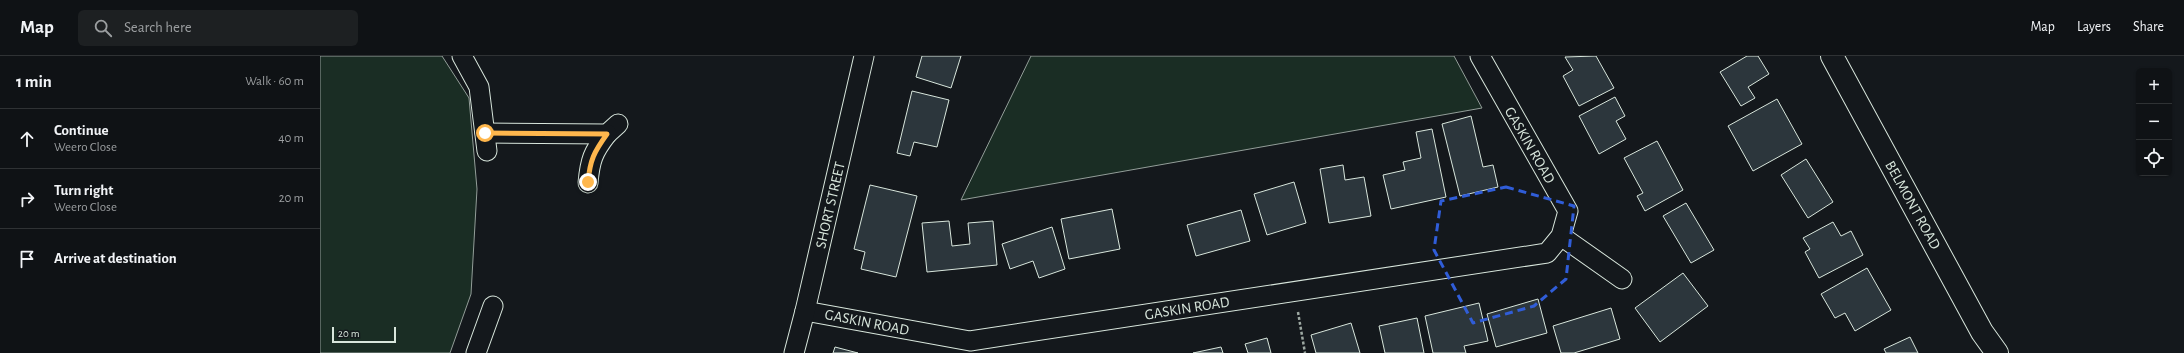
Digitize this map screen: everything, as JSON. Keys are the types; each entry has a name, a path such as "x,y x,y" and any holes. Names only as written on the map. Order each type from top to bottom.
{"street":[{"path":"462,56 479,87 486,142 612,129 594,151 590,163 588,182"},
{"name":"SHORT STREET","path":"794,353 864,56"},
{"name":"GASKIN ROAD","path":"805,311 970,341 1547,253 1562,236 1568,211 1480,56"},
{"name":"BELMONT ROAD","path":"1832,56 1982,332 1997,353"},
{"path":"1562,236 1622,279"},
{"path":"476,353 493,306"}],"path":[{"path":"1295,291 1305,353"}],"highlighted area":[{"path":"1506,187 1574,206 1566,279 1534,306 1473,323 1434,250 1441,201"}],"green space":[{"path":"320,56 442,56 469,98 477,189 471,294 450,353 320,353"},
{"path":"1031,56 1454,56 1482,108 961,200"}],"building":[{"path":"922,56 961,56 951,88 916,77"},
{"path":"1596,56 1614,88 1579,106 1563,76 1573,70 1565,57"},
{"path":"1747,56 1758,56 1769,74 1748,87 1755,98 1741,106 1720,72"},
{"path":"912,91 949,100 937,147 914,142 910,156 897,153"},
{"path":"1615,97 1625,116 1616,121 1626,139 1599,154 1579,116"},
{"path":"1777,99 1802,144 1753,171 1728,126"},
{"path":"1471,116 1483,167 1493,165 1498,187 1460,196 1442,124"},
{"path":"1432,129 1446,197 1391,209 1383,175 1405,170 1403,162 1421,158 1416,132"},
{"path":"1657,141 1683,190 1645,211 1637,196 1643,193 1624,158"},
{"path":"1806,159 1833,202 1808,218 1781,175"},
{"path":"1343,165 1345,180 1364,177 1371,216 1329,223 1320,169"},
{"path":"1294,182 1306,223 1267,235 1254,194"},
{"path":"870,185 917,196 896,277 861,269 865,252 854,249"},
{"path":"1686,203 1714,250 1691,263 1663,216"},
{"path":"1112,209 1120,249 1069,259 1061,219"},
{"path":"1241,210 1250,241 1196,256 1187,225"},
{"path":"949,221 952,246 970,244 968,223 993,221 997,265 927,272 922,223"},
{"path":"1833,222 1841,236 1851,231 1863,255 1819,278 1805,252 1810,249 1803,238"},
{"path":"1052,227 1065,269 1039,278 1033,261 1010,269 1002,244"},
{"path":"1867,268 1891,310 1855,331 1845,313 1835,318 1821,294"},
{"path":"1683,273 1708,306 1660,342 1635,308"},
{"path":"1538,299 1547,333 1496,347 1487,314"},
{"path":"1479,303 1488,341 1464,346 1466,353 1433,353 1425,316"},
{"path":"1611,308 1620,339 1574,353 1561,353 1553,326"},
{"path":"1417,318 1424,353 1385,353 1379,326"},
{"path":"1351,323 1360,353 1316,353 1311,335"},
{"path":"1910,337 1918,353 1886,353 1884,349"},
{"path":"1267,338 1271,353 1248,353 1245,344"},
{"path":"835,347 858,353 833,353"},
{"path":"1221,347 1223,353 1193,353"}],"route":[{"path":"485,133 607,134 594,151 590,163 588,182"}]}
